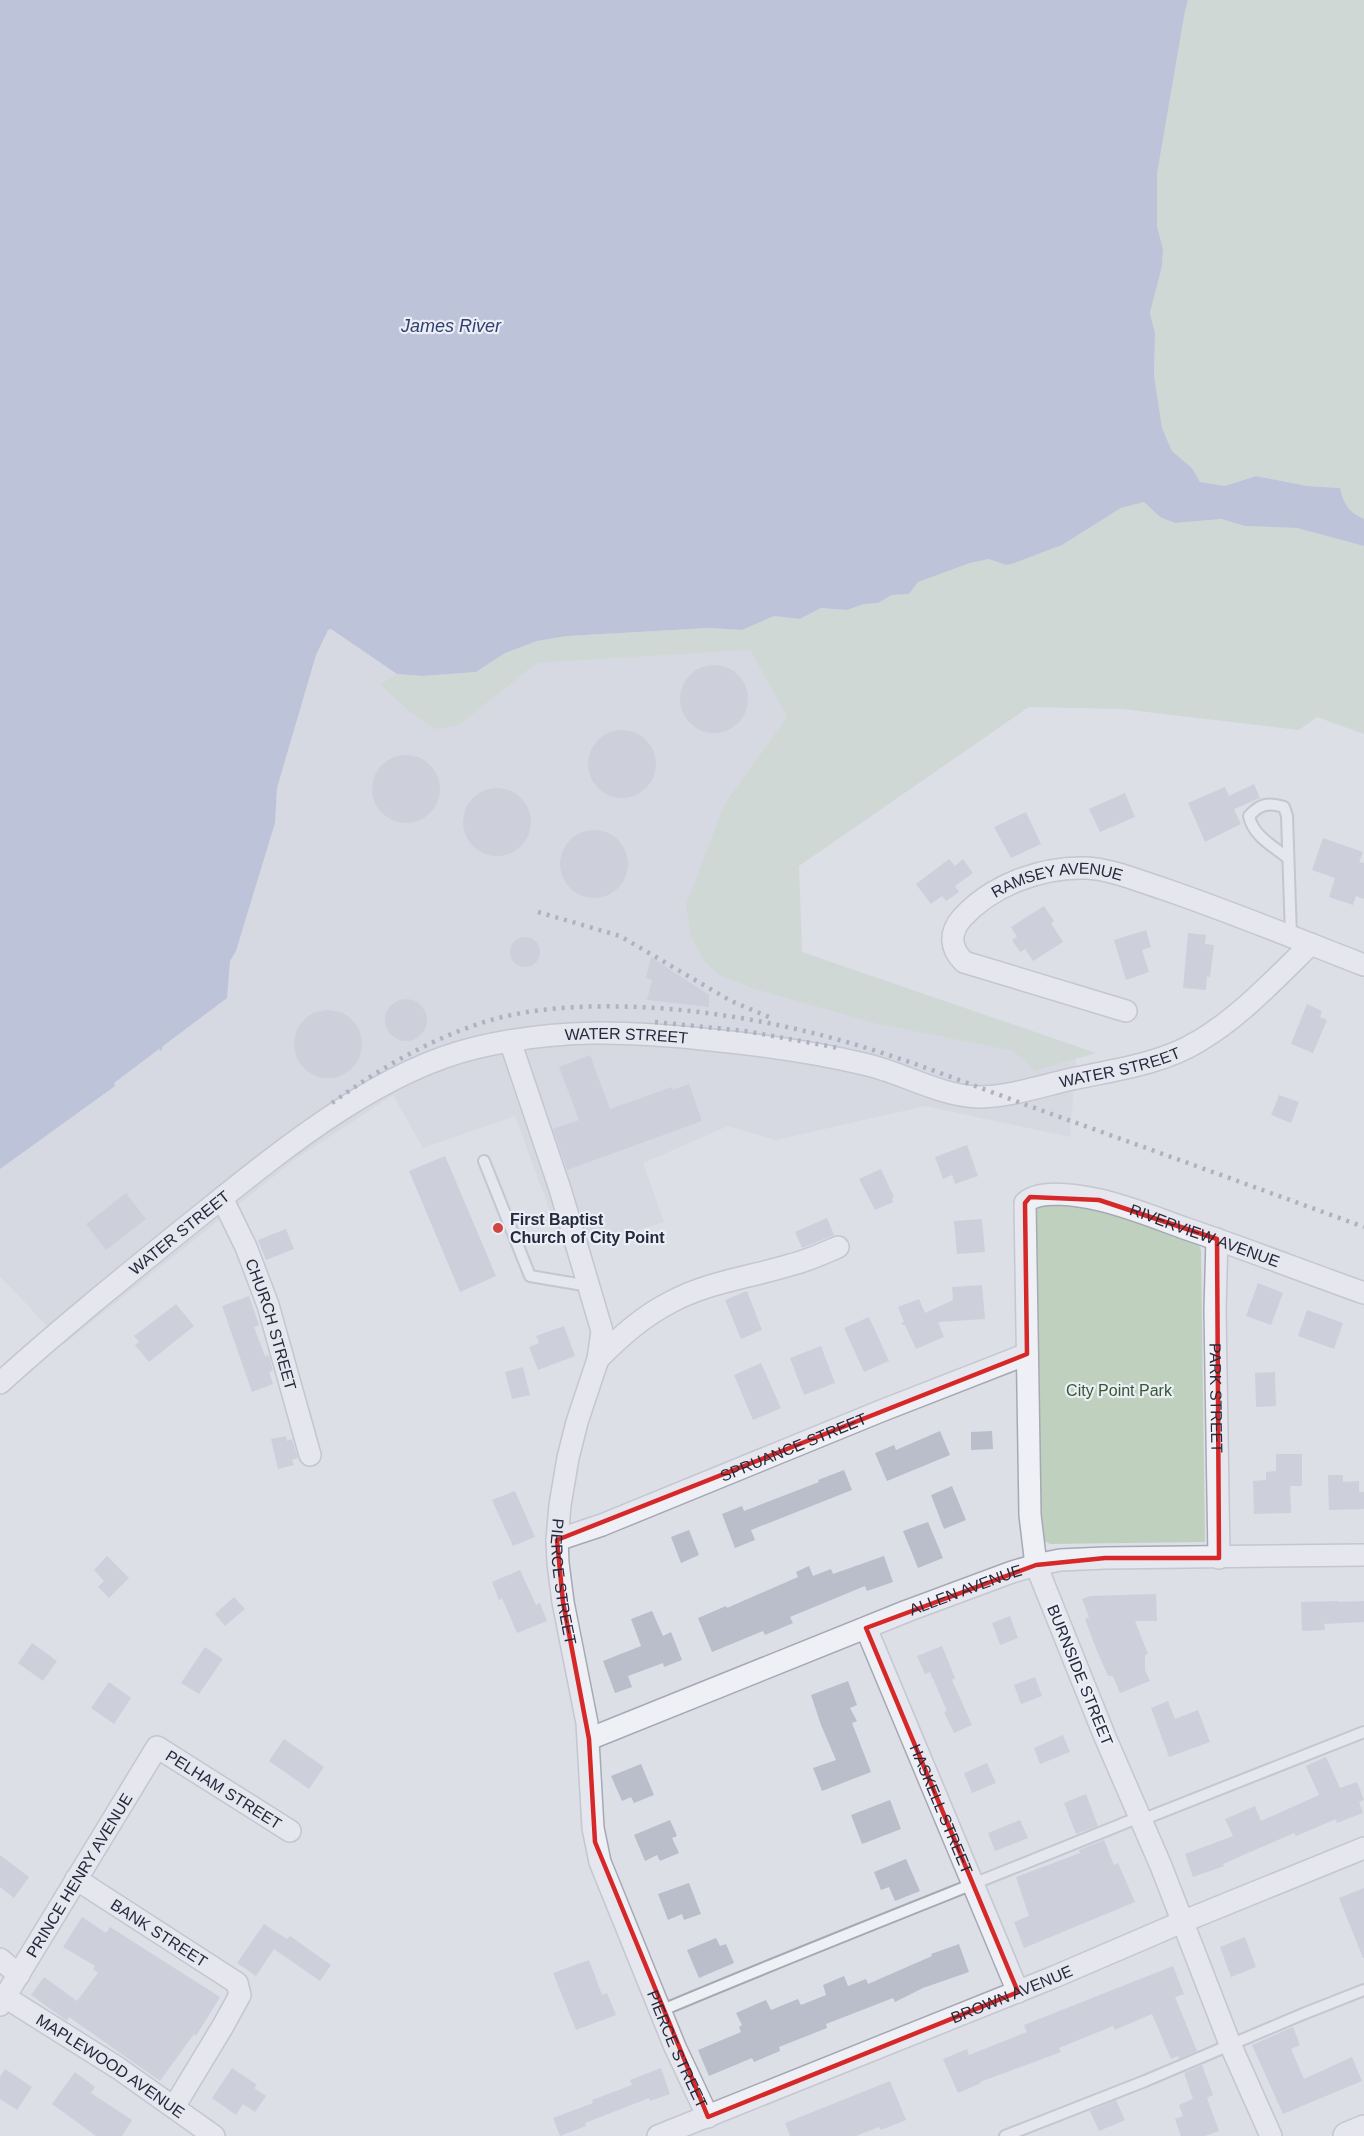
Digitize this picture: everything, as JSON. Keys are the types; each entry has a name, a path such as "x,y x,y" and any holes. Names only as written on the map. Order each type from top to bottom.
{"street":[{"name":"RAMSEY AVENUE","path":"1126,1011 964,962 953,947 954,927 970,909 985,897 1006,886 1038,873 1063,868 1088,868 1112,872 1196,900 1364,965"},
{"name":"WATER STREET","path":"0,1383 62,1327 222,1198 322,1122 383,1084 430,1063 471,1049 559,1034 640,1033 761,1045 866,1064 974,1097 1001,1096 1150,1062 1198,1042 1221,1026 1311,944"},
{"name":"PIERCE STREET","path":"510,1041 560,1189 602,1331 598,1359 577,1422 568,1458 557,1540 563,1602 589,1739 595,1842 600,1862 660,2011 708,2116"},
{"name":"RIVERVIEW AVENUE","path":"1041,1195 1067,1195 1125,1207 1364,1293"},
{"name":"BURNSIDE STREET","path":"1041,1195 1030,1197 1025,1203 1030,1515 1036,1565 1230,2044 1271,2136"},
{"name":"CHURCH STREET","path":"222,1198 246,1247 268,1305 310,1455"},
{"name":"PARK STREET","path":"1217,1239 1215,1310 1219,1558"},
{"path":"598,1359 652,1312 672,1301 721,1283 791,1265 838,1247"},
{"name":"SPRUANCE STREET","path":"557,1540 602,1525 1027,1354"},
{"name":"ALLEN AVENUE","path":"589,1739 867,1628 1012,1572 1036,1565 1060,1560 1105,1558 1364,1555"},
{"name":"HASKELL STREET","path":"867,1628 1017,1992"},
{"name":"PELHAM STREET","path":"157,1747 290,1831"},
{"name":"PRINCE HENRY AVENUE","path":"3,2001 157,1747"},
{"name":"BROWN AVENUE","path":"658,2136 1017,1992 1364,1848"},
{"name":"BANK STREET","path":"76,1879 237,1983 240,1988 240,1995 224,2026 174,2107"},
{"path":"0,1959 19,1975"},
{"name":"MAPLEWOOD AVENUE","path":"3,2001 118,2068 214,2136"},
{"path":"1347,2136 1364,2129"}],"lane":[{"path":"1288,858 1262,838 1251,825 1249,816 1258,806 1272,804 1284,807 1287,816 1291,936"},
{"path":"484,1161 530,1276 590,1286"},
{"path":"660,2011 820,1944 1132,1820 1149,1817 1364,1732"},
{"path":"1005,2136 1364,1990"}],"highlighted area":[{"path":"1030,1197 1099,1200 1217,1239 1219,1558 1105,1558 1036,1565 866,1628 1018,1992 708,2117 595,1842 589,1739 563,1602 557,1540 1027,1354 1025,1203"}],"shaded area":[{"path":"331,629 397,674 381,683 459,725 537,663 750,650 787,717 725,803 720,976 751,988 877,1024 1013,1051 1035,1071 1076,1059 1070,1137 925,1106 776,1140 728,1126 643,1163 664,1222 565,1252 515,1116 423,1148 393,1095 294,1160 64,1344 0,1276 0,1169 227,997 230,961 236,951 275,823 277,788 316,655 328,630"}],"green space":[{"path":"1188,0 1364,0 1364,519 1348,507 1340,488 1307,486 1256,476 1225,486 1200,482 1192,468 1172,451 1162,428 1154,375 1155,333 1150,313 1162,266 1163,249 1157,226 1157,174"},
{"path":"1144,502 1160,517 1175,523 1221,519 1245,526 1297,528 1364,546 1364,734 1317,717 1299,730 1122,709 1029,707 799,866 802,952 1096,1053 1035,1071 1013,1051 877,1024 751,988 720,976 704,961 691,936 686,905 725,803 787,717 750,650 537,663 459,725 435,729 409,711 380,684 397,674 423,676 476,672 505,653 537,641 567,636 709,628 742,630 774,616 800,619 821,608 847,610 864,604 878,603 891,595 909,594 917,582 970,563 989,559 1006,565 1062,545 1121,508"},
{"name":"City Point Park","path":"1047,1200 1109,1212 1197,1240 1201,1250 1205,1542 1050,1544 1041,1539 1031,1216"}],"water":[{"name":"James River","path":"0,0 1188,0 1157,174 1157,226 1163,249 1162,266 1150,313 1155,333 1154,375 1162,428 1172,451 1192,468 1200,482 1225,486 1256,476 1307,486 1340,488 1348,507 1364,519 1364,546 1297,528 1245,526 1221,519 1175,523 1160,517 1144,502 1121,508 1062,545 1006,565 989,559 970,563 918,582 909,594 892,595 878,603 864,604 847,610 821,608 800,619 774,616 742,630 709,628 567,636 537,641 505,653 476,672 423,676 397,674 331,629 328,630 316,655 277,788 275,823 236,951 230,961 227,998 163,1046 161,1051 159,1049 114,1083 115,1086 0,1169"}],"building":[{"path":"714,665 727,668 738,675 745,686 748,699 745,712 738,723 727,730 714,733 701,730 690,723 683,712 680,699 683,686 690,675 701,668"},
{"path":"622,730 635,733 646,740 653,751 656,764 653,777 646,788 635,795 622,798 609,795 598,788 591,777 588,764 591,751 598,740 609,733"},
{"path":"406,755 419,758 430,765 437,776 440,789 437,802 430,813 419,820 406,823 393,820 382,813 375,802 372,789 375,776 382,765 393,758"},
{"path":"1254,784 1260,798 1234,809 1241,824 1205,842 1188,803 1225,787 1229,796"},
{"path":"497,788 510,791 521,798 528,809 531,822 528,835 521,846 510,853 497,856 484,853 473,846 466,835 463,822 466,809 473,798 484,791"},
{"path":"1125,793 1135,817 1100,832 1089,809"},
{"path":"1026,812 1041,844 1011,858 994,827"},
{"path":"594,830 607,833 618,840 625,851 628,864 625,877 618,888 607,895 594,898 581,895 570,888 563,877 560,864 563,851 570,840 581,833"},
{"path":"1323,838 1363,852 1359,862 1364,863 1364,899 1356,896 1353,905 1329,897 1335,878 1312,870"},
{"path":"949,859 955,866 963,859 973,873 955,886 959,892 946,901 942,896 931,904 916,884"},
{"path":"1044,906 1054,921 1051,923 1063,942 1033,961 1025,949 1020,952 1012,940 1017,937 1011,927"},
{"path":"1146,930 1151,947 1142,950 1149,972 1126,980 1114,940"},
{"path":"1188,933 1206,935 1205,944 1214,945 1206,990 1183,988"},
{"path":"525,937 536,941 540,952 536,963 525,967 514,963 510,952 514,941"},
{"path":"651,957 709,995 709,1007 647,1000 652,980 646,978"},
{"path":"406,999 421,1005 427,1020 421,1035 406,1041 391,1035 385,1020 391,1005"},
{"path":"1307,1004 1322,1011 1320,1017 1327,1020 1313,1053 1291,1044"},
{"path":"328,1010 341,1013 352,1020 359,1031 362,1044 359,1057 352,1068 341,1075 328,1078 315,1075 304,1068 297,1057 294,1044 297,1031 304,1020 315,1013"},
{"path":"590,1055 610,1109 672,1087 673,1090 689,1084 702,1121 567,1170 553,1129 579,1120 559,1067"},
{"path":"1279,1095 1299,1102 1291,1123 1271,1115"},
{"path":"967,1145 978,1176 955,1184 952,1175 943,1179 935,1157"},
{"path":"445,1156 496,1276 460,1292 409,1171"},
{"path":"881,1169 894,1197 893,1202 875,1210 859,1179"},
{"path":"126,1193 146,1219 106,1250 86,1224"},
{"path":"827,1218 834,1235 802,1248 795,1232"},
{"path":"982,1219 985,1252 957,1254 954,1221"},
{"path":"286,1229 294,1249 266,1260 258,1240"},
{"path":"1258,1283 1283,1293 1271,1325 1246,1316"},
{"path":"982,1285 985,1319 938,1322 944,1337 916,1349 905,1325 901,1323 904,1322 898,1307 919,1299 925,1313 953,1300 952,1287"},
{"path":"747,1291 762,1330 741,1339 725,1300"},
{"path":"249,1296 259,1325 254,1327 265,1356 269,1355 273,1371 269,1372 273,1384 252,1392 222,1306"},
{"path":"176,1304 194,1326 149,1362 135,1345 139,1342 134,1336"},
{"path":"1307,1310 1343,1323 1334,1349 1298,1336"},
{"path":"869,1317 889,1361 864,1372 844,1328"},
{"path":"564,1326 575,1356 538,1370 529,1347 539,1343 536,1336"},
{"path":"821,1346 835,1383 804,1395 790,1358"},
{"path":"761,1363 781,1408 753,1420 734,1375"},
{"path":"523,1367 530,1395 512,1399 505,1372"},
{"path":"1275,1372 1276,1406 1256,1407 1255,1373"},
{"path":"940,1431 950,1455 887,1481 875,1453 894,1445 896,1450"},
{"path":"992,1431 993,1449 971,1450 971,1432"},
{"path":"286,1436 287,1441 292,1439 298,1458 292,1460 294,1465 278,1469 271,1439"},
{"path":"1276,1454 1302,1454 1302,1486 1290,1486 1291,1513 1254,1514 1253,1481 1266,1480 1266,1472 1276,1471"},
{"path":"844,1470 852,1490 751,1530 755,1540 735,1548 722,1514 742,1506 744,1511"},
{"path":"1328,1475 1343,1475 1343,1482 1359,1481 1359,1492 1364,1492 1364,1509 1329,1510"},
{"path":"952,1486 966,1520 944,1529 931,1495"},
{"path":"515,1491 535,1537 513,1546 492,1500"},
{"path":"928,1522 943,1558 918,1568 903,1531"},
{"path":"689,1530 699,1555 681,1563 671,1537"},
{"path":"107,1556 129,1578 109,1598 98,1587 104,1581 94,1570"},
{"path":"884,1556 893,1582 867,1591 865,1586 790,1617 793,1623 765,1635 763,1631 712,1652 698,1618 798,1577 796,1572 809,1566 813,1576 831,1569 833,1574"},
{"path":"520,1570 536,1605 540,1603 547,1621 517,1633 502,1598 499,1600 492,1582"},
{"path":"1156,1594 1157,1621 1135,1621 1148,1654 1145,1655 1145,1670 1150,1681 1120,1693 1113,1676 1108,1676 1097,1651 1085,1619 1089,1617 1082,1599 1090,1596"},
{"path":"234,1597 245,1609 225,1626 215,1614"},
{"path":"1364,1601 1364,1622 1324,1624 1325,1630 1302,1631 1301,1602"},
{"path":"652,1611 663,1636 671,1632 682,1660 664,1667 663,1663 628,1676 632,1687 615,1693 603,1661 641,1646 631,1619"},
{"path":"1010,1616 1018,1638 1000,1645 992,1623"},
{"path":"32,1643 57,1661 43,1681 18,1663"},
{"path":"942,1646 955,1678 952,1680 972,1725 954,1733 930,1672 925,1674 917,1656"},
{"path":"205,1647 223,1659 199,1694 181,1683"},
{"path":"1035,1677 1042,1696 1021,1704 1014,1685"},
{"path":"848,1681 857,1705 850,1708 857,1721 852,1723 871,1772 822,1791 813,1768 836,1760 811,1695"},
{"path":"109,1682 131,1698 114,1724 91,1708"},
{"path":"1168,1701 1175,1719 1198,1710 1210,1742 1169,1757 1151,1708"},
{"path":"1063,1735 1070,1752 1040,1764 1034,1748"},
{"path":"284,1739 324,1767 309,1789 269,1761"},
{"path":"1326,1757 1340,1788 1357,1782 1364,1800 1359,1802 1363,1813 1337,1823 1336,1819 1296,1836 1294,1833 1223,1864 1224,1866 1193,1877 1185,1854 1233,1836 1225,1819 1255,1806 1261,1821 1319,1795 1306,1766"},
{"path":"987,1763 996,1783 972,1793 964,1773"},
{"path":"641,1764 654,1795 634,1803 631,1797 622,1801 611,1776"},
{"path":"1086,1794 1098,1826 1076,1834 1064,1803"},
{"path":"890,1800 901,1829 862,1844 851,1815"},
{"path":"670,1820 677,1836 672,1838 679,1853 660,1861 657,1855 645,1861 634,1835"},
{"path":"1020,1820 1028,1838 995,1851 988,1833"},
{"path":"1104,1840 1114,1865 1118,1863 1135,1902 1024,1948 1014,1922 1029,1916 1016,1877 1080,1853 1079,1850"},
{"path":"0,1855 29,1877 14,1898 0,1887"},
{"path":"906,1859 920,1891 895,1901 889,1887 881,1890 874,1872"},
{"path":"689,1883 701,1914 684,1920 682,1914 668,1920 658,1894"},
{"path":"1364,1888 1364,1958 1363,1958 1339,1898"},
{"path":"82,1917 106,1933 110,1927 220,1997 196,2036 194,2034 160,2081 69,2017 67,2021 31,1995 44,1977 77,2001 98,1973 93,1969 95,1966 63,1947"},
{"path":"264,1924 287,1939 290,1936 331,1965 320,1981 274,1949 256,1976 237,1963"},
{"path":"1245,1937 1256,1967 1231,1977 1220,1947"},
{"path":"716,1938 720,1946 726,1944 734,1963 699,1978 687,1950"},
{"path":"959,1944 969,1972 923,1988 895,2002 893,1998 826,2024 827,2028 779,2047 780,2051 754,2062 752,2058 709,2076 698,2050 741,2032 739,2027 742,2025 736,2013 766,2000 771,2010 798,1999 801,2005 826,1995 823,1985 844,1976 848,1986 866,1979 868,1984 932,1956 931,1954"},
{"path":"589,1960 602,1995 607,1993 616,2015 576,2030 553,1973"},
{"path":"1173,1966 1184,1994 1175,1997 1197,2051 1179,2059 1178,2056 1171,2059 1152,2014 1115,2030 1113,2026 1059,2048 1061,2052 980,2082 958,2093 943,2059 967,2049 969,2055 1027,2032 1024,2025"},
{"path":"1293,2027 1300,2045 1291,2049 1304,2079 1352,2057 1362,2081 1283,2114 1252,2045"},
{"path":"1202,2065 1213,2095 1207,2098 1219,2131 1205,2136 1181,2136 1175,2119 1183,2116 1179,2105 1193,2099 1184,2073"},
{"path":"232,2068 257,2085 254,2088 266,2096 255,2112 243,2104 236,2115 212,2098"},
{"path":"661,2068 670,2094 650,2101 649,2098 585,2123 586,2126 560,2136 553,2118 632,2085 630,2080"},
{"path":"5,2069 32,2087 17,2110 0,2099 0,2077"},
{"path":"75,2072 95,2087 91,2093 132,2120 122,2136 96,2136 52,2104"},
{"path":"890,2081 906,2120 881,2130 879,2127 856,2136 790,2136 785,2123"},
{"path":"1116,2100 1125,2120 1099,2131 1090,2111"}],"railway":[{"path":"538,912 620,936 731,1001 769,1017"},
{"path":"332,1103 367,1079 422,1048 481,1023 519,1013 559,1008 599,1006 663,1008 760,1022 857,1045 1364,1227"},
{"path":"655,1022 745,1031 839,1048"}],"place":[{"name":"First Baptist Church of City Point","path":"498,1228"}]}
